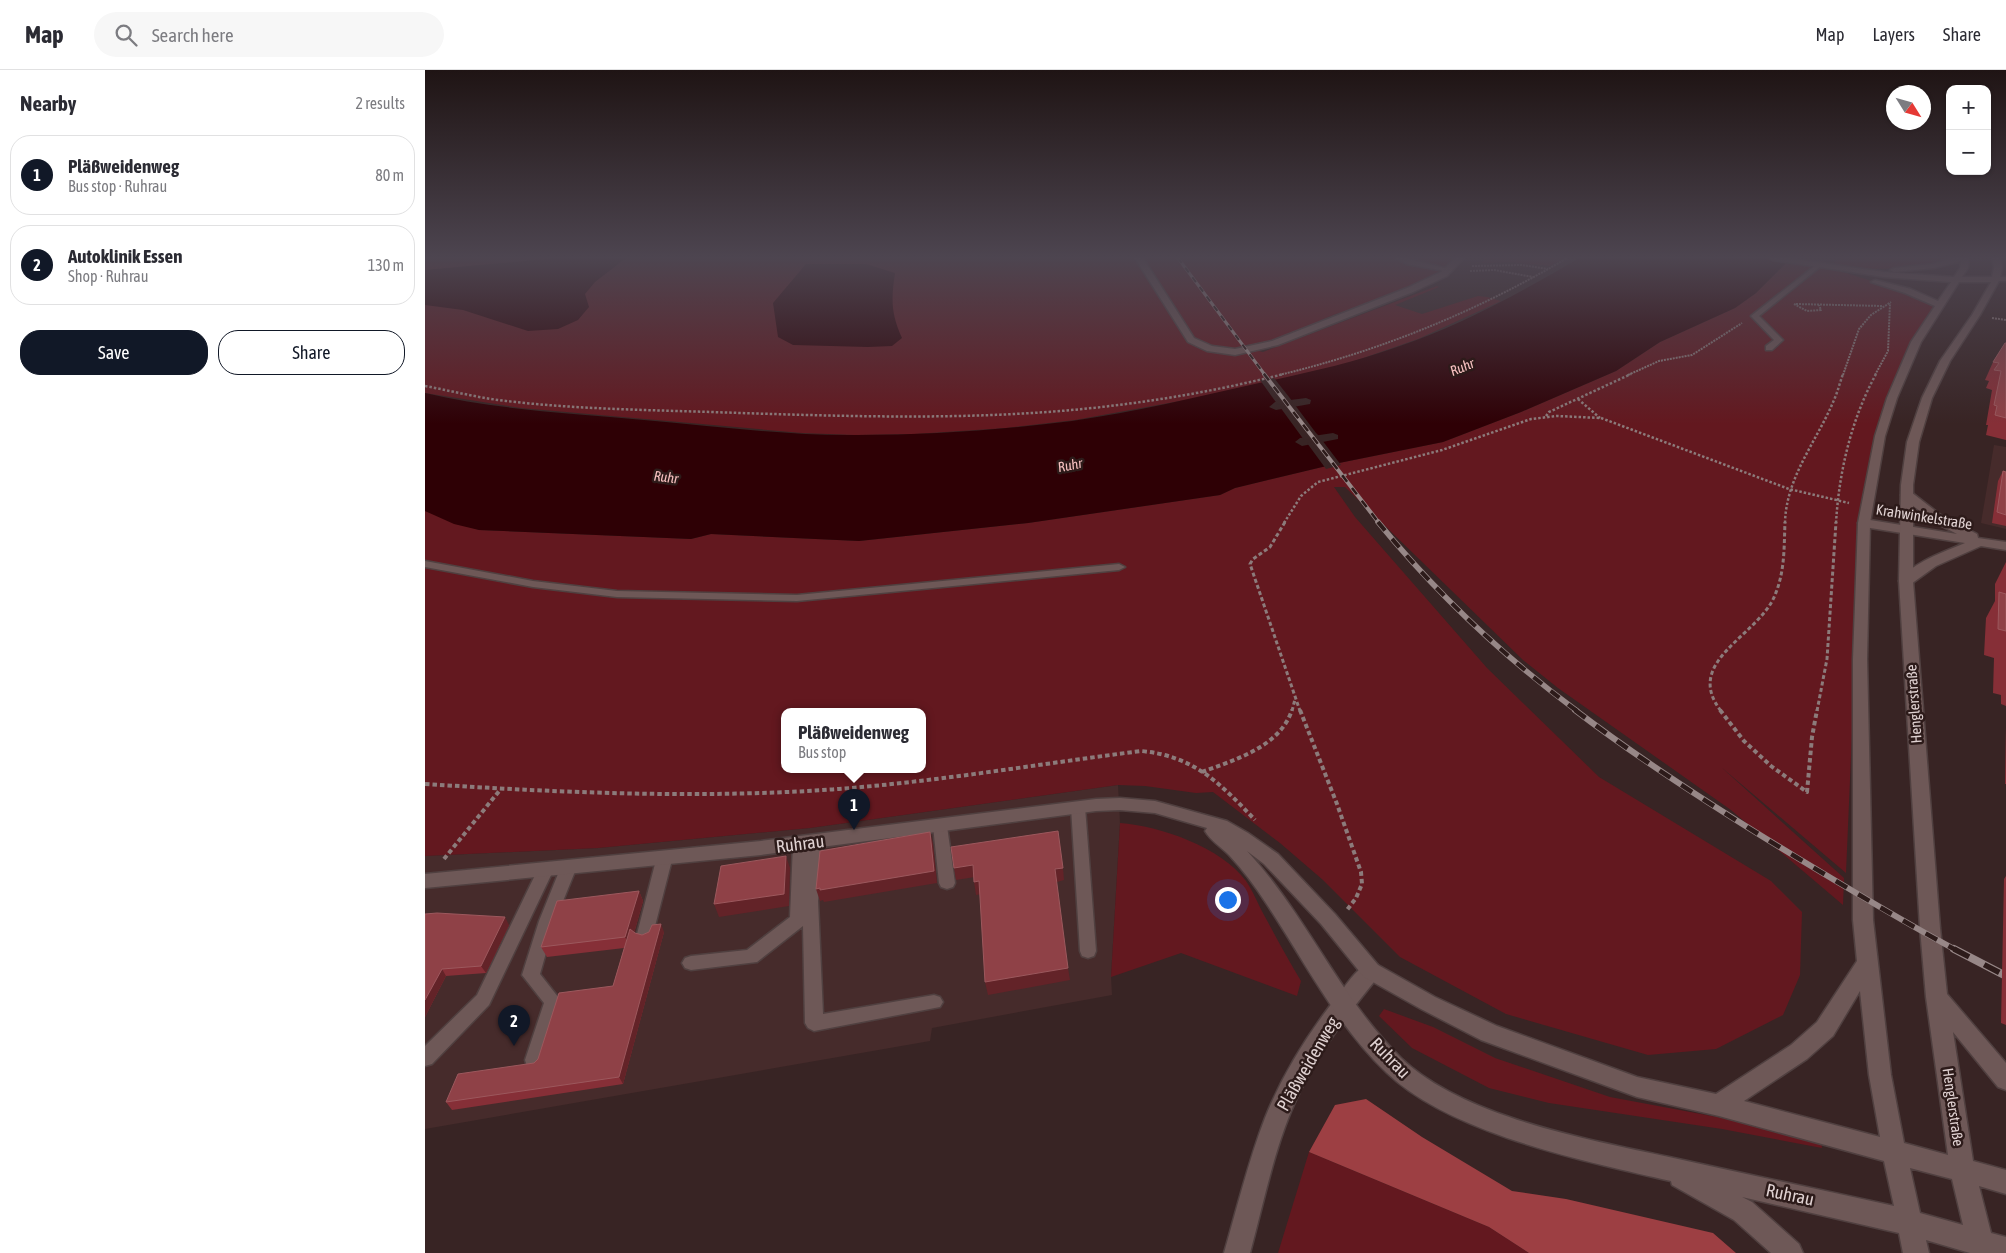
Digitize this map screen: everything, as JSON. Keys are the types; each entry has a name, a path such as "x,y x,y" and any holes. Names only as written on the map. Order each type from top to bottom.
{"main road":[{"path":"1174,313 1191,340 1204,347 1228,352 1249,350 1275,343 1350,313"},
{"path":"1917,1253 1894,1151 1878,1059 1863,920 1860,659 1864,523 1880,436 1892,398 1916,342 1934,313"},
{"name":"Henglerstraße","path":"1975,313 1945,361 1927,398 1913,442 1907,495 1906,581 1929,918 1937,997 1962,1169 1982,1247"},
{"name":"Krahwinkelstraße","path":"1907,495 1938,519 1980,542"},
{"name":"Krahwinkelstraße","path":"1864,523 2006,546"},
{"name":"Krahwinkelstraße","path":"1906,581 1924,567 1943,556 1980,542"},
{"name":"Ruhrau","path":"426,881 664,860 1078,807 1119,804 1155,807 1221,826 1271,859 1328,919 1371,971 1428,1003 1489,1033 1637,1087 1719,1105 2006,1182"},
{"name":"Ruhrau","path":"1202,821 1227,841 1269,890 1343,1005 1387,1057 1414,1083 1461,1110 1529,1134 1669,1170 1805,1198 1910,1223 1982,1247 2006,1250"},
{"path":"1719,1105 1799,1052 1825,1029 1868,962"},
{"name":"Pläßweidenweg","path":"1237,1253 1277,1117 1314,1047 1343,1005 1371,971"},
{"path":"1937,997 2006,1080"},
{"name":"Ruhrau","path":"1669,1170 1743,1211 1789,1253"}],"lane":[{"path":"1758,313 1755,316 1779,340 1769,348"},
{"path":"425,564 533,584 617,594 797,598 1119,567"},
{"path":"1078,807 1088,951"},
{"path":"940,826 947,883"},
{"path":"691,963 751,957 798,920 808,843"},
{"path":"808,843 814,1023 934,1002"},
{"path":"645,934 664,860"},
{"path":"534,1060 553,1002 531,975 547,921 568,869"},
{"path":"425,1058 483,1000 545,871"}],"path":[{"path":"425,386 506,401 654,410 925,416 1073,410 1192,393 1337,361 1461,313"},
{"path":"1873,313 1859,329 1834,400 1789,489 1785,511 1785,562 1775,596 1763,613 1716,664 1709,676 1709,690 1717,706 1744,740 1771,766 1807,792 1812,737 1827,659 1837,500 1851,431 1867,390 1887,351 1890,313"},
{"path":"1546,416 1549,412 1659,361 1692,355 1755,316"},
{"path":"1578,399 1601,418"},
{"path":"1345,911 1356,898 1362,884 1361,872 1334,795 1295,698 1250,564 1253,559 1270,547 1301,496 1313,485 1328,478 1442,450 1531,419 1571,415 1601,418 1789,489"},
{"path":"425,784 499,790 706,794 789,792 922,781 1141,751 1160,752 1176,757 1202,772 1232,760 1276,734 1287,724 1295,698"},
{"path":"426,881 499,790"}],"shaded area":[{"path":"425,313 1341,313 1299,331 1244,348 1263,352 1365,313 1474,313 1418,339 1346,364 1208,396 1075,420 1006,428 915,434 855,435 802,433 521,408 425,393"},
{"path":"1724,313 1933,313 1893,398 1861,523 1846,873 1721,767 1844,878 1843,905 1731,810 1558,688 1523,660 1345,487 1334,487 1355,517 1487,668 1599,777 1771,881 1802,912 1800,975 1783,1015 1716,1049 1648,1055 1506,1014 1400,957 1323,880 1280,843 1213,792 1196,793 1145,786 1118,785 810,828 598,848 425,856 425,511 479,530 691,539 711,534 859,541 1028,523 1220,495 1235,488 1339,463 1443,442 1521,412 1616,371 1660,342"},
{"path":"1994,445 2006,447 2006,529 1981,523"},
{"path":"1118,785 1120,823 1111,977 1112,995 932,1028 930,1041 425,1129 425,856 598,848 810,828"},
{"path":"1120,823 1153,829 1189,840 1206,848 1235,869 1249,885 1301,981 1297,996 1181,953 1111,977"},
{"path":"1384,1009 1433,1027 1495,1058 1610,1097 1717,1117 1821,1141 1822,1148 1722,1129 1549,1103 1489,1088 1412,1048 1379,1016"},
{"path":"1366,1099 1422,1137 1512,1191 1566,1199 1713,1233 1736,1253 1529,1253 1489,1227 1309,1152 1335,1105"},
{"path":"1309,1152 1489,1227 1529,1253 1278,1253"}],"water":[{"path":"473,313 584,313 578,320 558,329 528,331"},
{"path":"775,313 894,313 902,338 892,346 868,347 793,345 778,337"},
{"name":"Ruhr","path":"1478,313 1724,313 1660,342 1616,371 1521,412 1443,442 1339,463 1235,488 1220,495 1028,523 859,541 711,534 691,539 479,530 454,524 425,511 425,393 452,399 534,410 805,434 858,435 965,431 1072,421 1166,404 1363,358 1420,339","holes":["1306,398 1311,400 1310,404 1276,410 1269,407 1275,402","1333,433 1338,435 1338,439 1302,446 1295,442 1300,438"]}],"pier":[{"path":"1274,378 1293,402 1278,405 1260,380"},
{"path":"1295,405 1320,437 1304,440 1280,407"},
{"path":"1322,440 1341,465 1326,469 1307,443"}],"building":[{"path":"2005,343 2006,418 1995,415 1997,406 1994,405 2001,371 1994,370 1999,363 1993,362"},
{"path":"2003,471 2006,472 2006,515 1997,512"},
{"path":"1999,592 2006,594 2006,631 1998,629"},
{"path":"1058,831 1063,868 1055,869 1068,968 985,982 979,881 974,882 973,865 954,868 951,847"},
{"path":"930,832 934,871 820,890 820,888 816,889 820,851"},
{"path":"786,856 784,894 714,904 721,866"},
{"path":"639,891 625,937 541,947 557,901"},
{"path":"425,914 505,917 481,966 442,969 425,1000"},
{"path":"661,924 619,1077 446,1102 458,1074 534,1063 538,1059 559,993 613,986 630,929 642,935 649,932 652,925"}],"railway":[{"path":"1219,313 1265,375"},
{"path":"1264,374 1379,523"},
{"path":"1378,522 1423,574 1471,622 1523,668 1577,711"},
{"path":"1575,710 1656,768 1739,822 1876,905 1956,950"},
{"path":"1954,949 2006,976"}],"place":[{"name":"Pläßweidenweg","path":"854,830"},
{"name":"Autoklinik Essen","path":"514,1046"}]}
